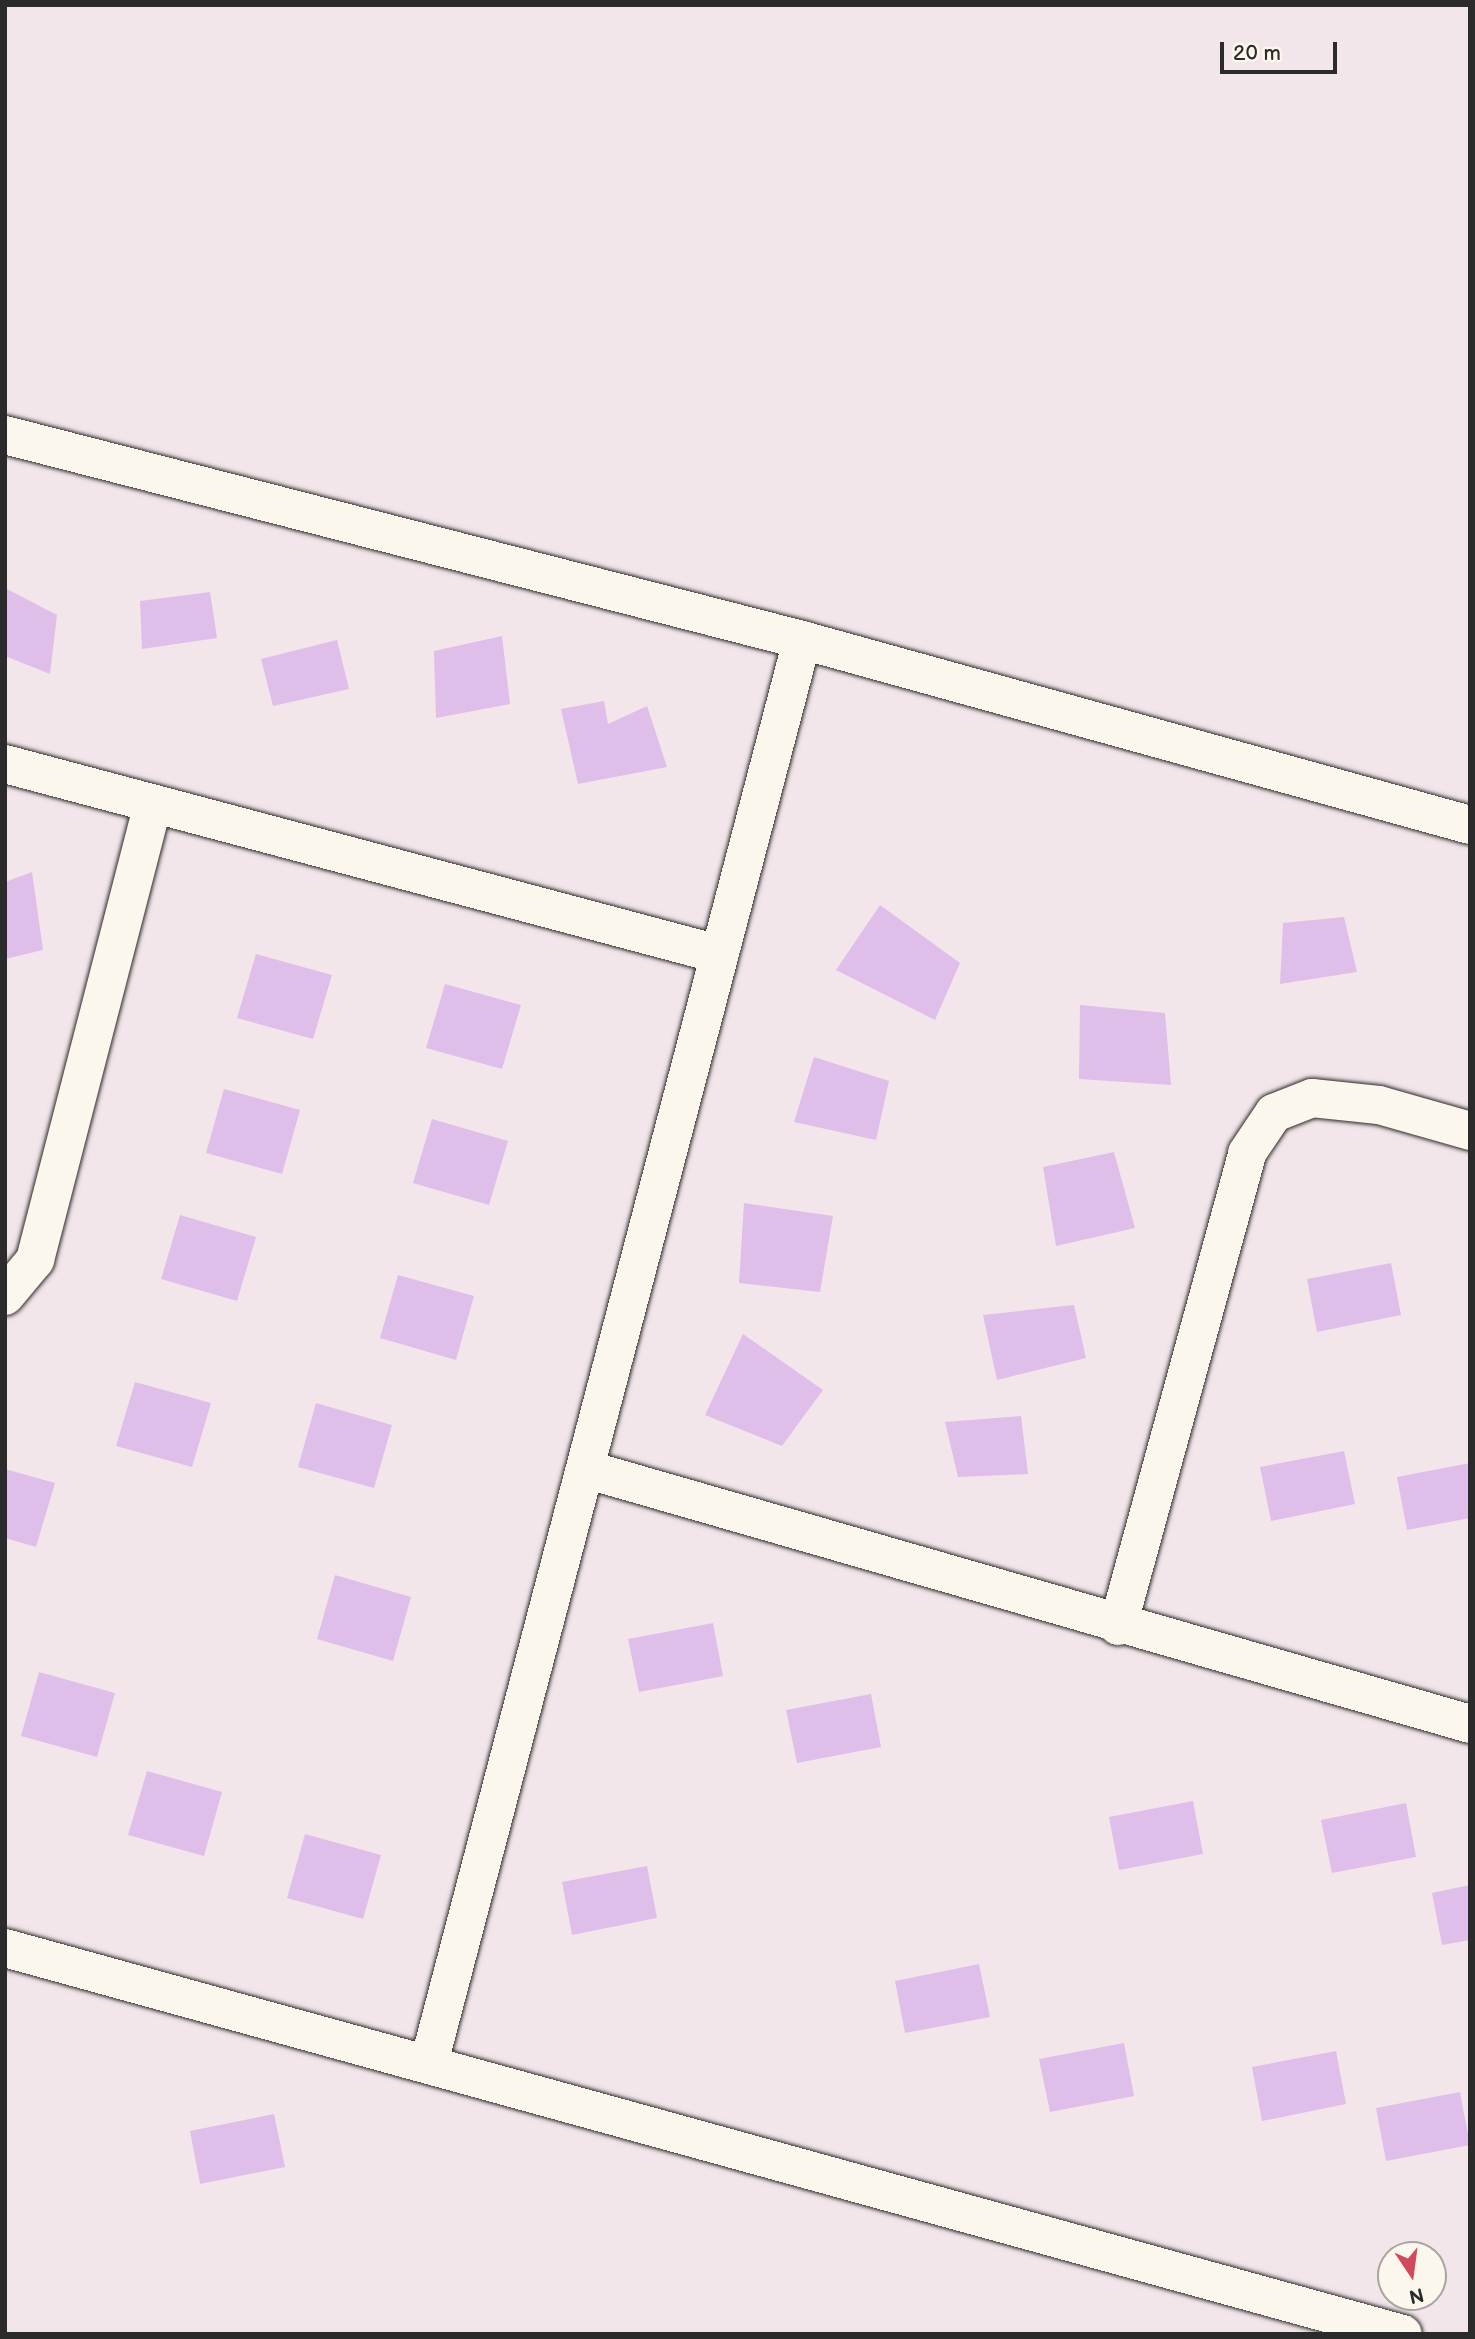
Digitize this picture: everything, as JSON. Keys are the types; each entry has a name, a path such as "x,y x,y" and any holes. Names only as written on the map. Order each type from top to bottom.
{"street":[{"path":"5,435 802,640 1470,825"},
{"path":"429,2063 802,640"},
{"path":"5,764 718,954"},
{"path":"5,1296 34,1259 153,805"},
{"path":"1118,1626 1247,1153 1274,1113 1312,1098 1379,1105 1470,1131"},
{"path":"584,1469 1118,1626 1470,1724"},
{"path":"5,1948 1403,2334"}],"building":[{"path":"5,588 57,615 50,674 5,656"},
{"path":"210,592 217,638 142,649 140,601"},
{"path":"502,636 510,704 436,718 434,651"},
{"path":"337,640 349,689 273,706 261,659"},
{"path":"604,701 608,724 647,706 667,767 578,784 561,709"},
{"path":"32,872 43,950 5,959 5,882"},
{"path":"880,905 960,963 935,1020 836,970"},
{"path":"1344,917 1357,972 1280,984 1283,923"},
{"path":"256,954 332,975 313,1039 237,1018"},
{"path":"445,984 521,1005 502,1069 426,1048"},
{"path":"1080,1005 1165,1013 1171,1085 1079,1079"},
{"path":"814,1057 889,1081 876,1140 794,1122"},
{"path":"224,1089 300,1110 282,1174 206,1153"},
{"path":"432,1119 508,1141 489,1205 413,1183"},
{"path":"1114,1152 1135,1228 1056,1246 1043,1167"},
{"path":"744,1203 833,1216 820,1292 739,1283"},
{"path":"180,1215 256,1237 237,1301 161,1279"},
{"path":"1391,1263 1401,1315 1317,1332 1307,1279"},
{"path":"398,1275 474,1296 456,1360 380,1338"},
{"path":"1074,1305 1086,1358 997,1380 983,1315"},
{"path":"743,1334 823,1390 782,1446 705,1415"},
{"path":"135,1382 211,1403 192,1467 116,1446"},
{"path":"316,1403 392,1425 374,1488 298,1467"},
{"path":"1021,1416 1028,1474 958,1477 945,1422"},
{"path":"1344,1451 1355,1504 1271,1521 1260,1467"},
{"path":"1470,1463 1470,1518 1407,1530 1397,1477"},
{"path":"5,1469 55,1483 36,1547 5,1538"},
{"path":"335,1575 411,1597 393,1661 317,1639"},
{"path":"713,1623 723,1676 639,1692 628,1639"},
{"path":"39,1672 115,1693 97,1757 21,1736"},
{"path":"871,1694 881,1747 797,1763 786,1710"},
{"path":"147,1771 222,1792 204,1856 128,1835"},
{"path":"1193,1801 1203,1854 1119,1870 1109,1817"},
{"path":"1406,1803 1416,1857 1332,1873 1321,1820"},
{"path":"305,1834 381,1855 363,1919 287,1898"},
{"path":"647,1866 657,1918 572,1935 562,1882"},
{"path":"1470,1885 1470,1940 1442,1945 1432,1893"},
{"path":"979,1964 990,2017 905,2033 895,1981"},
{"path":"1124,2043 1134,2096 1050,2112 1039,2059"},
{"path":"1336,2051 1346,2104 1262,2121 1252,2067"},
{"path":"1460,2092 1470,2145 1386,2161 1376,2108"},
{"path":"274,2114 285,2167 200,2184 190,2131"}]}
